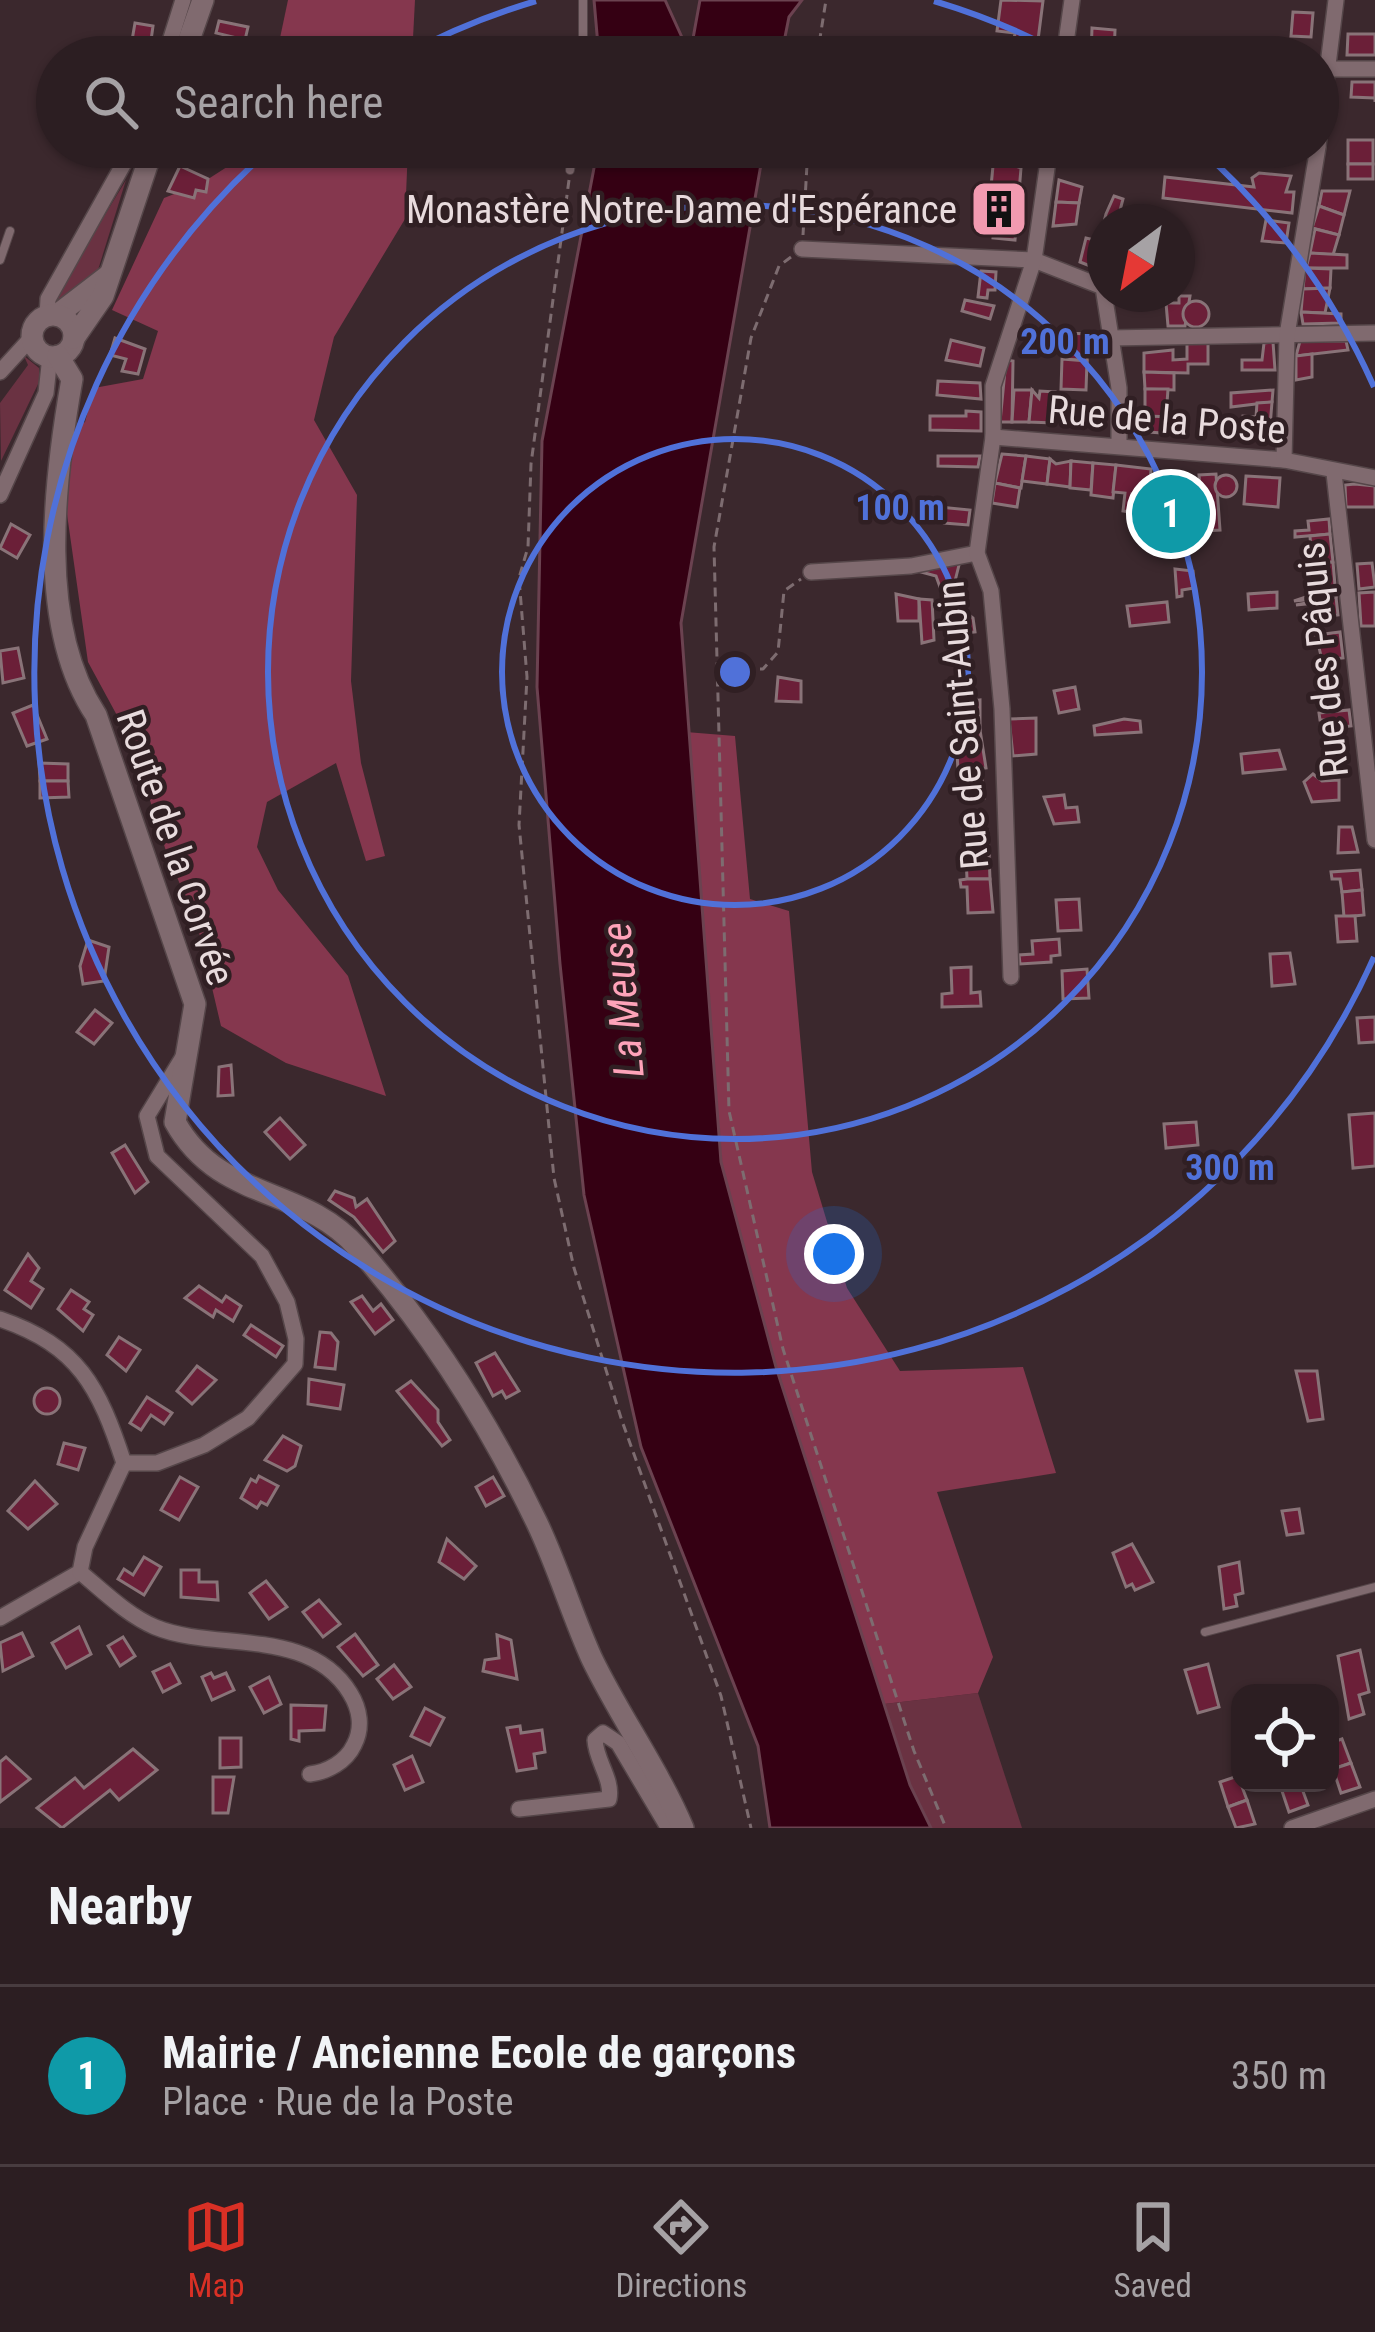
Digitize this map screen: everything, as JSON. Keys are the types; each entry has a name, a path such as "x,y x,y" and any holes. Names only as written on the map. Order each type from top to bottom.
{"street":[{"path":"171,36 182,0"},
{"path":"191,36 203,0"},
{"path":"1067,36 1072,0"},
{"path":"1333,36 1336,0"},
{"path":"1339,69 1375,69"},
{"path":"52,315 48,299 121,168"},
{"path":"0,496 46,393 54,356 93,313 146,168"},
{"name":"Rue de Saint-Aubin","path":"1010,976 1001,689 991,591 977,553 994,437 993,386 1034,260 1047,168"},
{"path":"1284,460 1287,335 1315,168"},
{"path":"802,249 1034,260 1103,287 1119,388 1118,445"},
{"path":"0,372 32,338 36,324 109,275"},
{"path":"52,315 68,321 74,338"},
{"path":"1110,338 1375,334"},
{"path":"32,338 38,350 54,356"},
{"name":"Route de la Corvée","path":"54,356 72,379 54,479 65,646 74,682 96,716 195,1004 175,1122 187,1144 233,1182 322,1214 389,1283 484,1423 538,1525 593,1660 681,1828"},
{"name":"Rue de la Poste","path":"994,437 1284,460 1375,478"},
{"name":"Rue des Pâquis","path":"1334,473 1375,840"},
{"path":"811,572 911,566 977,553"},
{"path":"124,1462 157,1463 204,1445 248,1418 296,1364 286,1301 262,1256 157,1156 149,1134 147,1116 188,1049"},
{"path":"0,1319 64,1349 92,1382 124,1462 85,1547 80,1572 0,1618"},
{"path":"80,1572 158,1628 283,1648 339,1676 358,1707 359,1729 353,1748 339,1762 310,1774"},
{"path":"519,1809 609,1799 611,1789 596,1756 595,1740 603,1733 618,1743 666,1824 681,1828"},
{"path":"1292,1828 1375,1798"}],"lane":[{"path":"583,36 584,0"},
{"path":"0,260 10,231"},
{"path":"1205,1632 1375,1587"}],"path":[{"path":"820,36 826,0"},
{"path":"807,168 802,249 778,266 751,338 714,547 713,670 729,1111 783,1349 914,1751 946,1828"},
{"path":"570,170 531,464 528,547 519,578 527,677 518,825 554,1178 574,1268 622,1421 721,1696 751,1828"},
{"path":"713,670 763,669 778,652 784,591 811,572"}],"shaded area":[{"path":"288,0 415,0 413,36 280,36"},
{"path":"225,168 407,168 405,219 334,337 314,420 357,495 351,681 361,763 385,856 366,861 336,763 267,802 257,847 278,890 348,976 386,1096 286,1063 221,1026 198,928 165,848 132,743 88,662 62,479 71,430 85,422 94,388 143,379 158,331 112,310 164,198"},
{"path":"126,180 98,270 57,302 54,299"},
{"path":"24,356 39,368 39,382 1,461 0,403 28,365"},
{"path":"686,732 735,736 750,899 789,911 812,1172 847,1288 900,1371 1023,1367 1056,1473 937,1492 993,1657 978,1693 884,1704 776,1367 721,1162"},
{"path":"978,1693 1022,1828 931,1828 910,1785 884,1704"}],"water":[{"path":"594,0 665,0 681,36 597,36"},
{"path":"700,0 802,0 789,17 785,36 693,36"},
{"name":"La Meuse","path":"594,168 760,168 681,623 721,1162 776,1367 910,1785 931,1828 770,1828 758,1746 641,1447 584,1195 560,964 537,687 542,441"}],"building":[{"path":"1001,0 1043,1 1039,36 997,31"},
{"path":"1293,12 1313,13 1311,36 1291,36"},
{"path":"219,21 248,27 246,36 216,33"},
{"path":"135,23 153,26 152,36 133,36"},
{"path":"1092,28 1115,30 1115,36 1092,36"},
{"path":"1348,34 1375,34 1375,55 1347,55"},
{"path":"1352,82 1375,82 1375,98 1351,97"},
{"path":"1348,140 1373,140 1373,164 1348,164"},
{"path":"1348,164 1373,164 1373,179 1348,179"},
{"path":"179,168 208,179 206,192 196,190 194,198 168,191"},
{"name":"Monastère Notre-Dame d'Espérance","path":"993,168 1021,168 1015,240 993,238 994,225 980,218 981,201 990,197"},
{"path":"1259,173 1291,176 1286,192 1294,192 1292,213 1163,198 1165,177 1254,187 1252,178"},
{"path":"1059,180 1082,187 1079,203 1056,202"},
{"path":"1322,191 1350,191 1344,215 1319,206"},
{"path":"1056,202 1079,203 1076,224 1053,226"},
{"path":"1319,206 1344,215 1339,235 1312,228"},
{"path":"1266,220 1289,223 1286,243 1262,241"},
{"path":"1315,229 1339,235 1333,255 1310,253"},
{"path":"1087,238 1087,265 1080,262"},
{"path":"1310,253 1347,255 1347,268 1306,268"},
{"path":"1305,268 1331,269 1330,288 1303,289"},
{"path":"981,271 996,272 995,290 988,290 987,298 978,297"},
{"path":"1330,288 1325,313 1301,312 1303,289"},
{"path":"965,300 994,306 990,319 962,311"},
{"path":"1195,301 1208,309 1208,319 1201,326 1191,326 1184,319 1183,312 1195,312"},
{"path":"1167,312 1187,312 1185,326 1168,326"},
{"path":"1301,312 1341,314 1341,323 1303,324"},
{"path":"1066,333 1088,334 1087,361 1064,359"},
{"path":"115,338 145,349 138,374 122,371 126,359 110,355"},
{"path":"951,340 984,348 980,366 946,360"},
{"path":"1208,341 1208,364 1188,364 1188,373 1144,372 1144,353 1173,350 1173,360 1187,359 1187,342"},
{"path":"1300,341 1346,341 1348,350 1296,356"},
{"path":"1273,342 1275,370 1242,370 1242,360 1262,360 1264,343"},
{"path":"1312,354 1312,377 1296,380 1296,356"},
{"path":"1062,359 1087,361 1086,390 1061,389"},
{"path":"1006,360 1013,361 1012,422 1000,422"},
{"path":"1144,372 1174,373 1174,390 1145,389"},
{"path":"938,381 980,383 981,399 937,395"},
{"path":"1145,389 1168,389 1166,417 1145,416"},
{"path":"1014,390 1032,390 1029,422 1012,422"},
{"path":"1032,390 1039,398 1040,391 1055,392 1054,423 1029,422"},
{"path":"1273,390 1272,402 1231,407 1231,393"},
{"path":"1272,402 1269,439 1241,440 1243,416 1256,417 1257,403"},
{"path":"966,411 981,412 981,431 930,430 930,416 966,416"},
{"path":"1145,416 1174,417 1174,434 1149,432"},
{"path":"1002,454 1026,456 1021,488 995,483"},
{"path":"938,456 980,456 978,467 938,466"},
{"path":"1026,456 1050,459 1047,484 1022,481"},
{"path":"1050,459 1056,464 1071,461 1070,487 1047,484"},
{"path":"1071,461 1093,463 1091,490 1070,488"},
{"path":"1093,463 1116,465 1113,498 1091,495"},
{"path":"1116,465 1151,469 1149,496 1132,494 1130,512 1123,511 1125,493 1113,492"},
{"path":"1216,474 1220,530 1204,531 1199,475"},
{"path":"1226,475 1237,486 1226,497 1215,486"},
{"path":"1246,476 1280,478 1278,507 1244,504"},
{"path":"995,483 1020,488 1017,507 992,503"},
{"path":"1345,485 1375,486 1375,507 1346,507"},
{"path":"1167,487 1190,487 1191,508 1179,508 1183,531 1162,532"},
{"path":"939,507 970,510 968,525 944,523"},
{"path":"1329,519 1330,534 1295,537 1295,531 1309,530 1308,521"},
{"path":"11,524 30,535 17,558 0,548"},
{"path":"1330,534 1333,562 1312,564 1310,536"},
{"path":"960,561 954,585 940,587 936,576 921,572"},
{"path":"1333,562 1336,597 1294,601 1315,594 1315,563"},
{"path":"1372,563 1375,587 1359,589 1357,564"},
{"path":"1175,569 1193,571 1194,588 1182,590 1177,597"},
{"path":"1277,592 1277,608 1249,610 1248,594"},
{"path":"1375,592 1375,626 1361,626 1359,593"},
{"path":"896,594 919,599 919,621 898,621"},
{"path":"1336,597 1338,615 1318,617 1316,603 1296,605"},
{"path":"919,599 932,600 934,640 922,643"},
{"path":"1167,602 1169,622 1130,626 1127,606"},
{"path":"959,607 973,618 975,632 954,634"},
{"path":"1340,632 1343,658 1322,660 1316,635"},
{"path":"18,648 24,678 3,683 0,651"},
{"path":"778,677 801,681 801,702 776,701"},
{"path":"1075,687 1079,709 1059,713 1054,691"},
{"path":"980,700 980,730 958,732 954,703"},
{"path":"33,705 47,739 27,746 13,713"},
{"path":"1349,710 1351,726 1329,728 1329,720 1320,720 1319,713"},
{"path":"1036,718 1036,754 1013,756 1009,719"},
{"path":"1124,719 1140,721 1141,732 1095,735 1094,726"},
{"path":"980,730 986,768 958,771 956,732"},
{"path":"1279,750 1285,769 1243,773 1241,754"},
{"path":"39,763 68,764 68,781 40,781"},
{"path":"981,769 984,798 966,799 963,770"},
{"path":"1313,774 1322,781 1339,780 1339,800 1312,802 1304,782"},
{"path":"40,781 68,781 69,797 40,798"},
{"path":"1064,795 1066,808 1077,807 1079,822 1054,824 1044,797"},
{"path":"1339,827 1352,827 1358,852 1338,853"},
{"path":"988,831 989,855 966,856 965,832"},
{"path":"989,855 990,879 967,879 966,856"},
{"path":"1360,870 1362,890 1342,892 1340,879 1332,879 1331,872"},
{"path":"990,879 993,912 968,913 967,887 961,887 960,880"},
{"path":"1362,890 1364,915 1344,917 1342,892"},
{"path":"1079,899 1081,930 1058,931 1056,900"},
{"path":"1336,916 1355,916 1357,941 1338,942"},
{"path":"1059,939 1060,955 1051,956 1051,962 1020,964 1019,955 1033,954 1032,941"},
{"path":"88,940 109,947 104,981 83,984 80,966"},
{"path":"1290,953 1295,984 1272,986 1270,954"},
{"path":"971,967 971,993 980,992 981,1006 942,1007 942,994 952,993 951,968"},
{"path":"1087,969 1089,998 1063,999 1062,971"},
{"path":"95,1010 112,1023 94,1044 77,1032"},
{"path":"1375,1017 1375,1042 1359,1043 1357,1018"},
{"path":"231,1065 233,1095 218,1096 219,1067"},
{"path":"1375,1113 1375,1166 1353,1168 1349,1115"},
{"path":"280,1118 305,1145 290,1159 265,1132"},
{"path":"1196,1122 1198,1145 1166,1148 1164,1124"},
{"path":"125,1145 148,1182 135,1193 112,1153"},
{"path":"335,1191 354,1198 356,1207 367,1199 395,1241 383,1252 354,1217 329,1200"},
{"path":"28,1254 39,1268 31,1281 43,1289 31,1308 5,1290"},
{"path":"199,1286 222,1302 226,1296 241,1306 233,1321 216,1310 213,1317 185,1298"},
{"path":"71,1290 89,1302 84,1309 93,1315 83,1331 58,1309"},
{"path":"362,1296 373,1311 381,1304 393,1320 375,1334 351,1302"},
{"path":"251,1325 283,1346 276,1357 244,1335"},
{"path":"320,1332 331,1333 338,1342 335,1369 315,1367"},
{"path":"119,1337 140,1350 126,1371 107,1355"},
{"path":"495,1353 519,1391 506,1398 502,1391 493,1396 476,1363"},
{"path":"197,1366 216,1380 192,1404 177,1391"},
{"path":"1296,1371 1317,1371 1323,1419 1308,1421"},
{"path":"309,1379 344,1385 340,1409 308,1404"},
{"path":"411,1381 438,1410 438,1422 450,1440 442,1446 397,1391"},
{"path":"47,1388 60,1401 47,1414 34,1401"},
{"path":"147,1397 172,1413 164,1424 151,1415 141,1430 130,1423"},
{"path":"283,1436 301,1446 295,1466 287,1471 265,1460"},
{"path":"64,1443 85,1448 78,1470 58,1464"},
{"path":"259,1476 278,1486 267,1505 261,1502 257,1508 241,1498 251,1479 256,1482"},
{"path":"180,1477 198,1487 179,1520 161,1510"},
{"path":"493,1477 504,1496 486,1506 476,1487"},
{"path":"35,1481 57,1504 28,1529 8,1511"},
{"path":"1299,1509 1303,1533 1287,1535 1282,1511"},
{"path":"447,1539 476,1566 464,1579 439,1562"},
{"path":"1132,1544 1153,1582 1135,1590 1132,1584 1126,1587 1113,1553"},
{"path":"144,1557 161,1567 144,1595 118,1579 124,1569 133,1575"},
{"path":"1239,1562 1243,1593 1235,1595 1237,1606 1224,1609 1219,1567"},
{"path":"181,1570 199,1570 199,1582 217,1582 218,1600 181,1597"},
{"path":"266,1581 287,1607 269,1619 250,1593"},
{"path":"319,1600 340,1624 323,1637 303,1612"},
{"path":"79,1627 91,1654 66,1668 52,1643"},
{"path":"22,1633 33,1656 3,1671 0,1643"},
{"path":"355,1634 378,1665 363,1676 338,1647"},
{"path":"497,1635 511,1640 517,1679 483,1671 485,1660 499,1658"},
{"path":"123,1637 135,1656 120,1666 108,1646"},
{"path":"1360,1650 1369,1692 1359,1695 1364,1714 1349,1719 1338,1656"},
{"path":"170,1664 180,1683 163,1692 153,1672"},
{"path":"1208,1664 1219,1707 1198,1713 1185,1670"},
{"path":"394,1665 411,1687 393,1699 377,1679"},
{"path":"211,1673 214,1678 226,1673 234,1690 212,1700 202,1677"},
{"path":"269,1677 281,1704 264,1713 250,1687"},
{"path":"291,1705 326,1706 324,1730 299,1731 299,1741 291,1739"},
{"path":"425,1708 444,1718 430,1745 411,1736"},
{"path":"520,1726 521,1733 542,1730 545,1752 534,1754 536,1768 517,1771 507,1728"},
{"path":"220,1738 241,1738 241,1767 220,1768"},
{"path":"1339,1740 1351,1763 1339,1767"},
{"path":"133,1749 157,1770 119,1800 110,1790 62,1828 37,1808 75,1778 84,1788"},
{"path":"412,1756 423,1782 405,1790 394,1765"},
{"path":"6,1757 30,1779 0,1802 0,1762"},
{"path":"1351,1763 1360,1787 1341,1793 1339,1767"},
{"path":"213,1777 234,1777 228,1813 213,1813"},
{"path":"1231,1778 1231,1792 1244,1792 1247,1800 1228,1807 1220,1782"},
{"path":"1282,1792 1303,1792 1308,1805 1289,1812"},
{"path":"1247,1800 1255,1824 1236,1828 1228,1807"}],"place":[{"name":"Monastère Notre-Dame d'Espérance","path":"999,209"},
{"name":"Mairie / Ancienne Ecole de garçons","path":"1171,514"}]}
